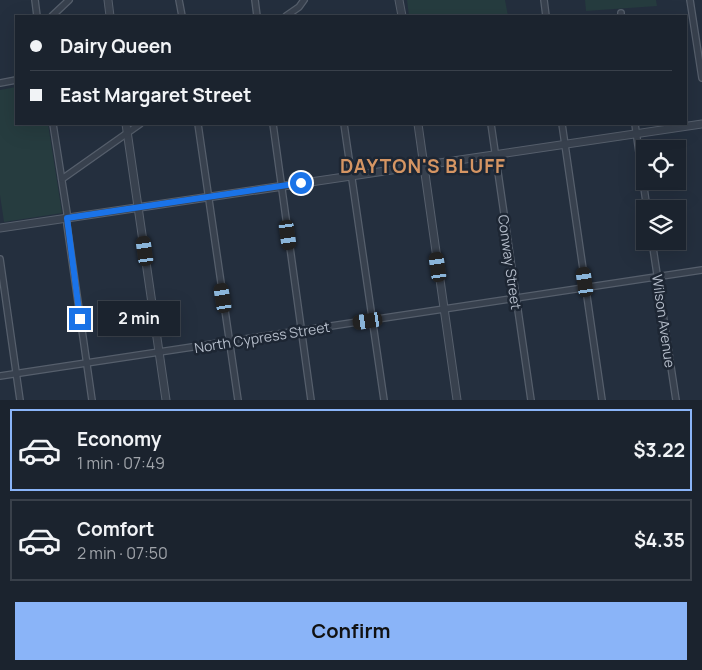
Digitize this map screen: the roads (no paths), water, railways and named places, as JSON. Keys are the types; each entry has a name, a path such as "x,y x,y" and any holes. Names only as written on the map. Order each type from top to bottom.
{"street":[{"path":"35,0 37,15"},
{"path":"53,15 69,0"},
{"path":"108,0 110,15"},
{"path":"179,0 182,15"},
{"path":"255,0 257,15"},
{"path":"287,15 299,7 304,0"},
{"path":"400,0 402,15"},
{"path":"544,0 546,15"},
{"path":"690,0 702,78"},
{"path":"0,83 15,80"},
{"path":"0,228 702,124"},
{"path":"53,125 92,400"},
{"path":"126,125 166,400"},
{"path":"62,179 139,125"},
{"path":"198,125 238,400"},
{"path":"273,125 311,400"},
{"path":"344,125 384,400"},
{"path":"418,125 457,400"},
{"name":"Conway Street","path":"490,125 530,400"},
{"path":"562,125 602,400"},
{"path":"635,125 646,200"},
{"name":"Wilson Avenue","path":"653,250 676,400"},
{"path":"0,259 20,400"},
{"name":"North Cypress Street","path":"0,376 702,270"}],"district":[{"name":"DAYTON'S BLUFF","path":"423,166"}]}
